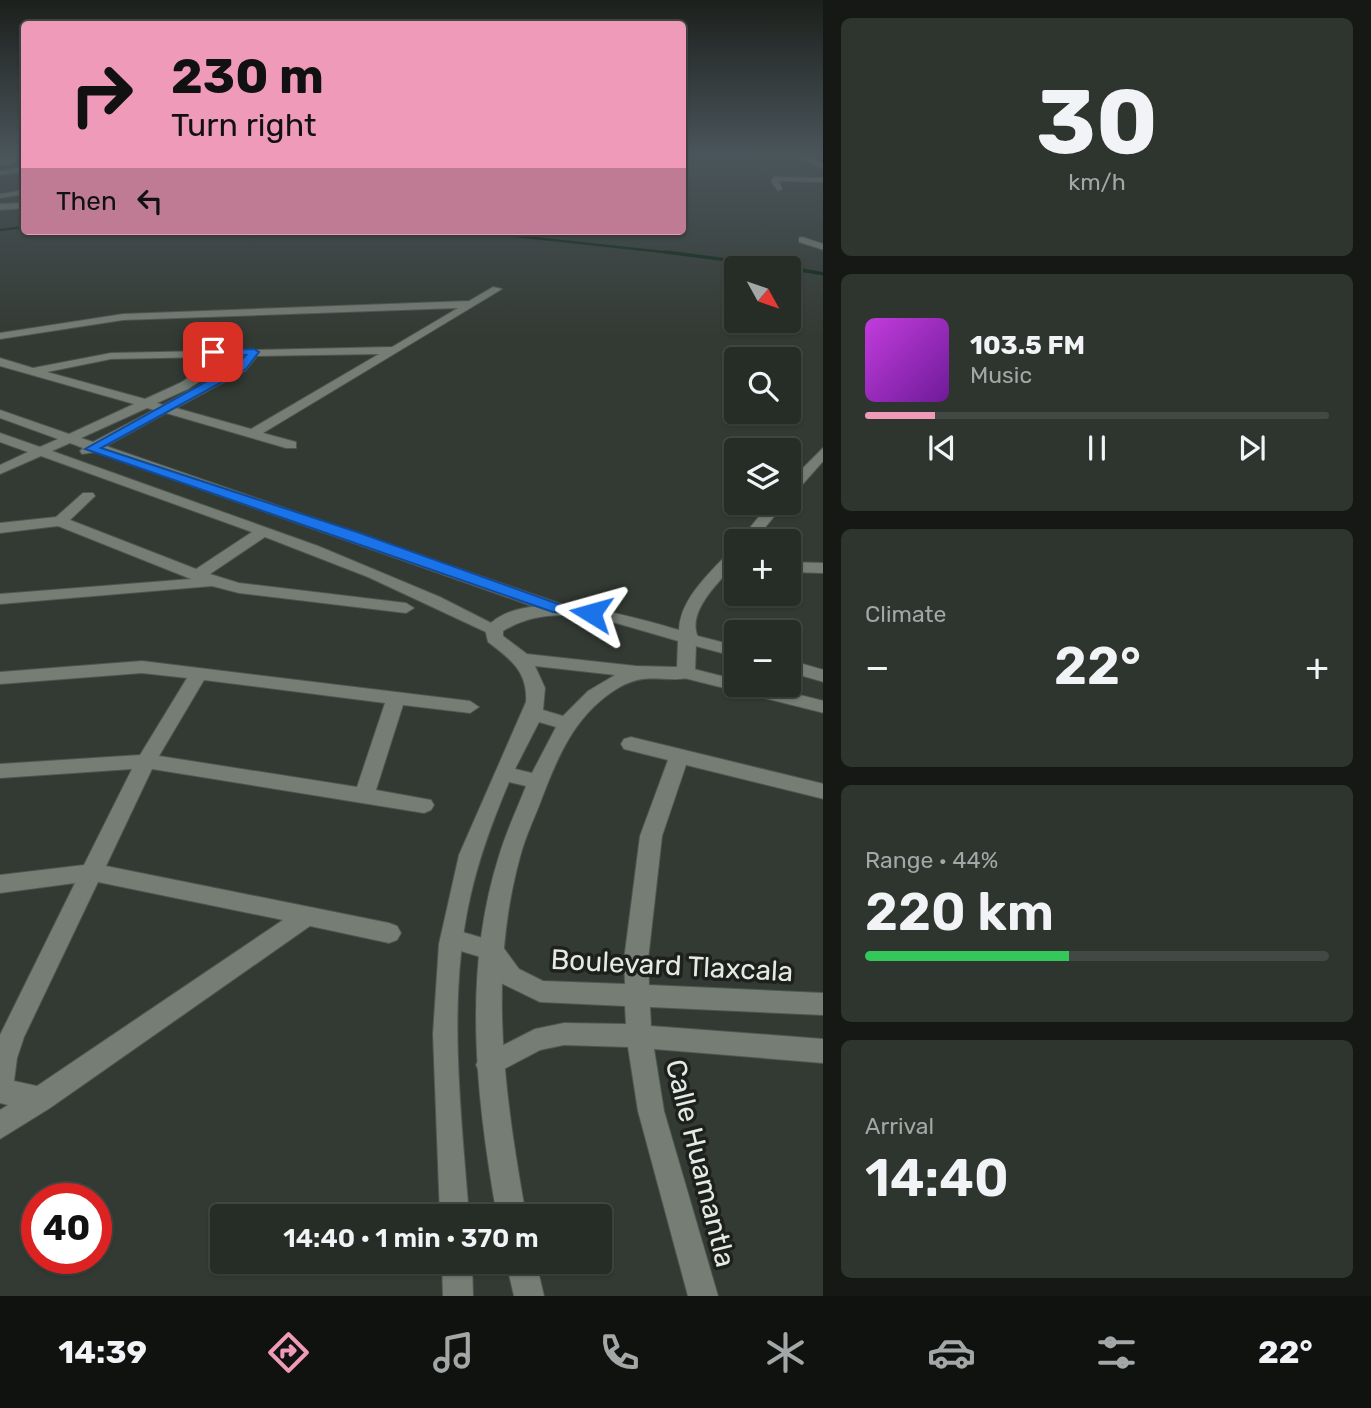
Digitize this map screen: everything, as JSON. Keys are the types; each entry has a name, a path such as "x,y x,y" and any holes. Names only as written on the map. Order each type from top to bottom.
{"street":[{"path":"802,240 823,247"},
{"path":"252,434 497,289"},
{"path":"0,336 123,317 468,304"},
{"path":"33,371 111,356 393,350"},
{"path":"213,352 213,366"},
{"path":"64,461 167,409 242,367 254,352"},
{"path":"0,362 291,445"},
{"path":"0,470 184,386 213,366 242,367"},
{"path":"184,386 205,388"},
{"path":"0,414 91,449 352,535 558,609 648,626 724,648"},
{"path":"101,426 121,433"},
{"path":"3,440 264,531 423,593 494,629"},
{"path":"801,477 823,451"},
{"path":"60,521 88,496"},
{"path":"756,529 768,515"},
{"path":"0,528 60,521 205,579 239,588 406,608"},
{"path":"0,599 205,579 264,531"},
{"path":"801,567 823,568"},
{"path":"686,673 690,639 688,615 724,569"},
{"path":"494,629 520,614 558,609"},
{"path":"453,1204 443,1055 452,939 470,856 503,773 533,714 537,695 533,676 522,659 494,639 494,629"},
{"path":"522,659 636,672 686,673 823,707"},
{"path":"0,678 142,667 470,706"},
{"path":"801,670 823,676"},
{"path":"509,1204 497,1145 489,1065 492,950 509,858 538,782 566,723 595,693 636,672"},
{"path":"0,1085 4,1048 93,873 146,761 200,674"},
{"path":"364,796 396,697"},
{"path":"533,714 566,723"},
{"path":"631,744 823,792"},
{"name":"Calle Huamantla","path":"679,756 652,836 636,961 639,1037 651,1111 703,1296"},
{"path":"0,771 146,761 424,805"},
{"path":"503,773 538,782"},
{"path":"0,884 93,873 304,918 389,933"},
{"path":"0,1126 304,918"},
{"path":"452,939 492,950"},
{"name":"Boulevard Tlaxcala","path":"492,950 510,975 540,991 823,1004"},
{"path":"489,1065 535,1040 564,1034 823,1051"},
{"path":"0,1091 41,1099"},
{"path":"457,1274 458,1296"},
{"path":"524,1274 529,1296"}],"waterway":[{"path":"0,230 21,227"},
{"path":"506,235 678,254"},
{"path":"666,252 678,254"},
{"path":"678,254 682,254"},
{"path":"678,254 724,260"},
{"path":"802,270 823,274"}],"route":[{"path":"213,352 254,352 242,367 91,449 352,535 558,609 591,613"}]}
